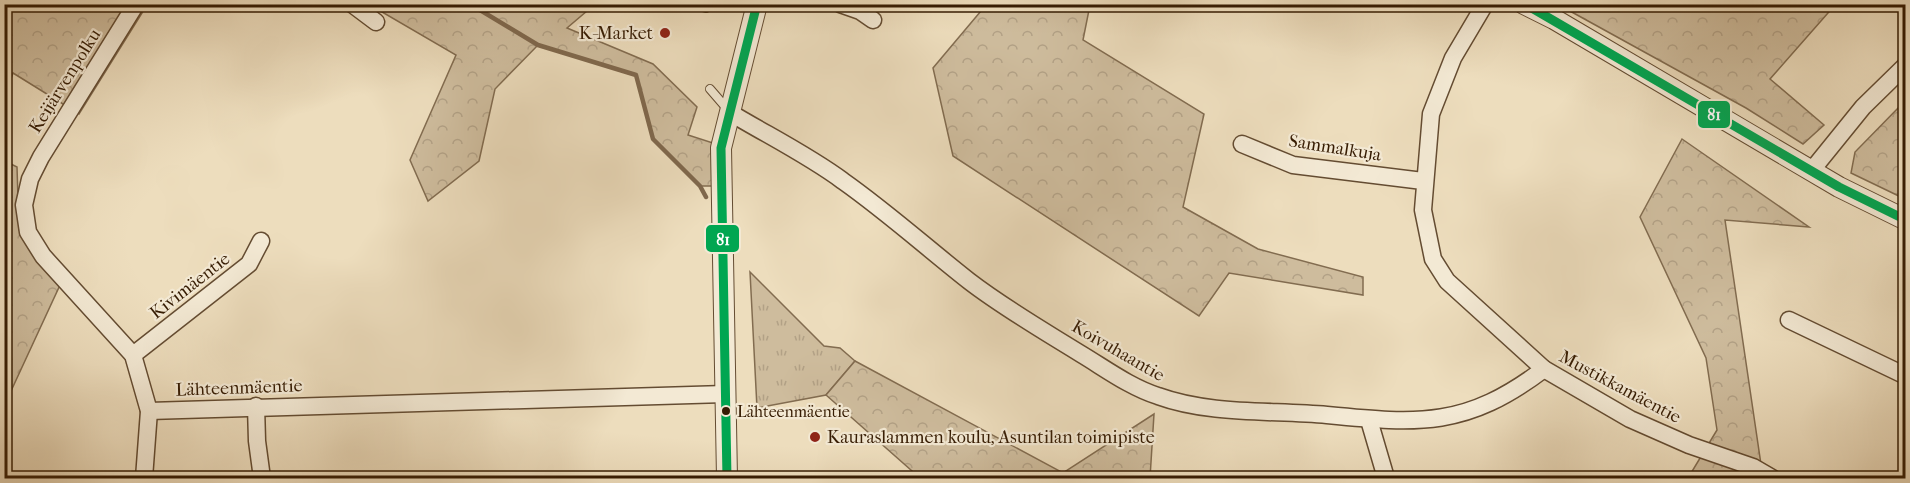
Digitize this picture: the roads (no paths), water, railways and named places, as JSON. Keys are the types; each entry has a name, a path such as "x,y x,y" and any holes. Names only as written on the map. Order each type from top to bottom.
{"street":[{"name":"Keijärvenpolku","path":"133,355 43,256 28,232 24,205 30,179 41,157 136,4"},
{"path":"352,4 376,22"},
{"path":"727,478 721,148 758,4"},
{"path":"840,4 860,11 873,20"},
{"name":"Mustikkamäentie","path":"1485,4 1453,58 1431,114 1423,210 1433,259 1442,274 1467,300 1544,369 1630,419 1689,445 1753,466 1772,478"},
{"path":"1524,4 1554,19 1867,203 1905,220"},
{"path":"1812,170 1863,107 1905,66"},
{"name":"Koivuhaantie","path":"729,112 842,180 971,283 1138,389 1179,402 1369,420 1412,421 1456,416 1507,395 1544,369"},
{"name":"Sammalkuja","path":"1242,144 1293,165 1424,181"},
{"name":"Kivimäentie","path":"133,355 249,264 261,241"},
{"path":"1789,320 1905,376"},
{"path":"133,355 149,411 144,478"},
{"name":"Lähteenmäentie","path":"149,411 256,406 725,394"},
{"path":"256,406 257,441 262,478"},
{"path":"1369,420 1386,478"}],"lane":[{"path":"693,4 706,8"},
{"path":"710,89 729,112"}],"waterway":[{"path":"470,4 538,45 636,75 653,139 700,186 706,197"}],"place":[{"name":"K-Market","path":"665,33"},
{"name":"Lähteenmäentie","path":"726,411"},
{"name":"Kauraslammen koulu, Asuntilan toimipiste","path":"815,437"}]}
